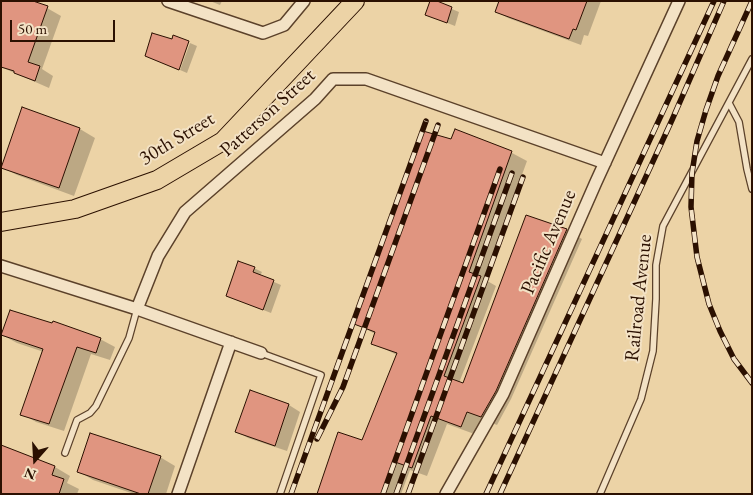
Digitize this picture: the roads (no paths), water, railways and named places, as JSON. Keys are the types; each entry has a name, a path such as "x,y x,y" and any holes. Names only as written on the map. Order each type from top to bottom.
{"main road":[{"name":"30th Street","path":"1,222 75,209 157,180 223,141 355,1"}],"street":[{"path":"168,1 263,33 284,25 304,1"},
{"name":"Pacific Avenue","path":"446,494 503,394 596,182 679,1"},
{"name":"Patterson Street","path":"137,309 158,256 185,212 315,99 333,79 366,79 606,163"},
{"path":"2,266 137,309 261,353"},
{"path":"178,494 231,342"}],"lane":[{"name":"Railroad Avenue","path":"600,494 641,399 653,351 656,265 662,226 752,59"},
{"path":"729,103 739,122 752,189"},
{"path":"65,453 77,420 90,413 96,406 129,338 137,309"},
{"path":"261,353 321,375 280,494"}],"railway":[{"path":"486,494 714,1"},
{"path":"500,494 672,120 724,1"},
{"path":"752,1 718,76 706,110 697,141 692,173 691,207 697,257 709,304 734,359 752,383"},
{"path":"291,494 426,121"},
{"path":"317,439 343,387 438,125"},
{"path":"383,494 500,169"},
{"path":"396,494 512,173"},
{"path":"408,494 523,177"}]}
